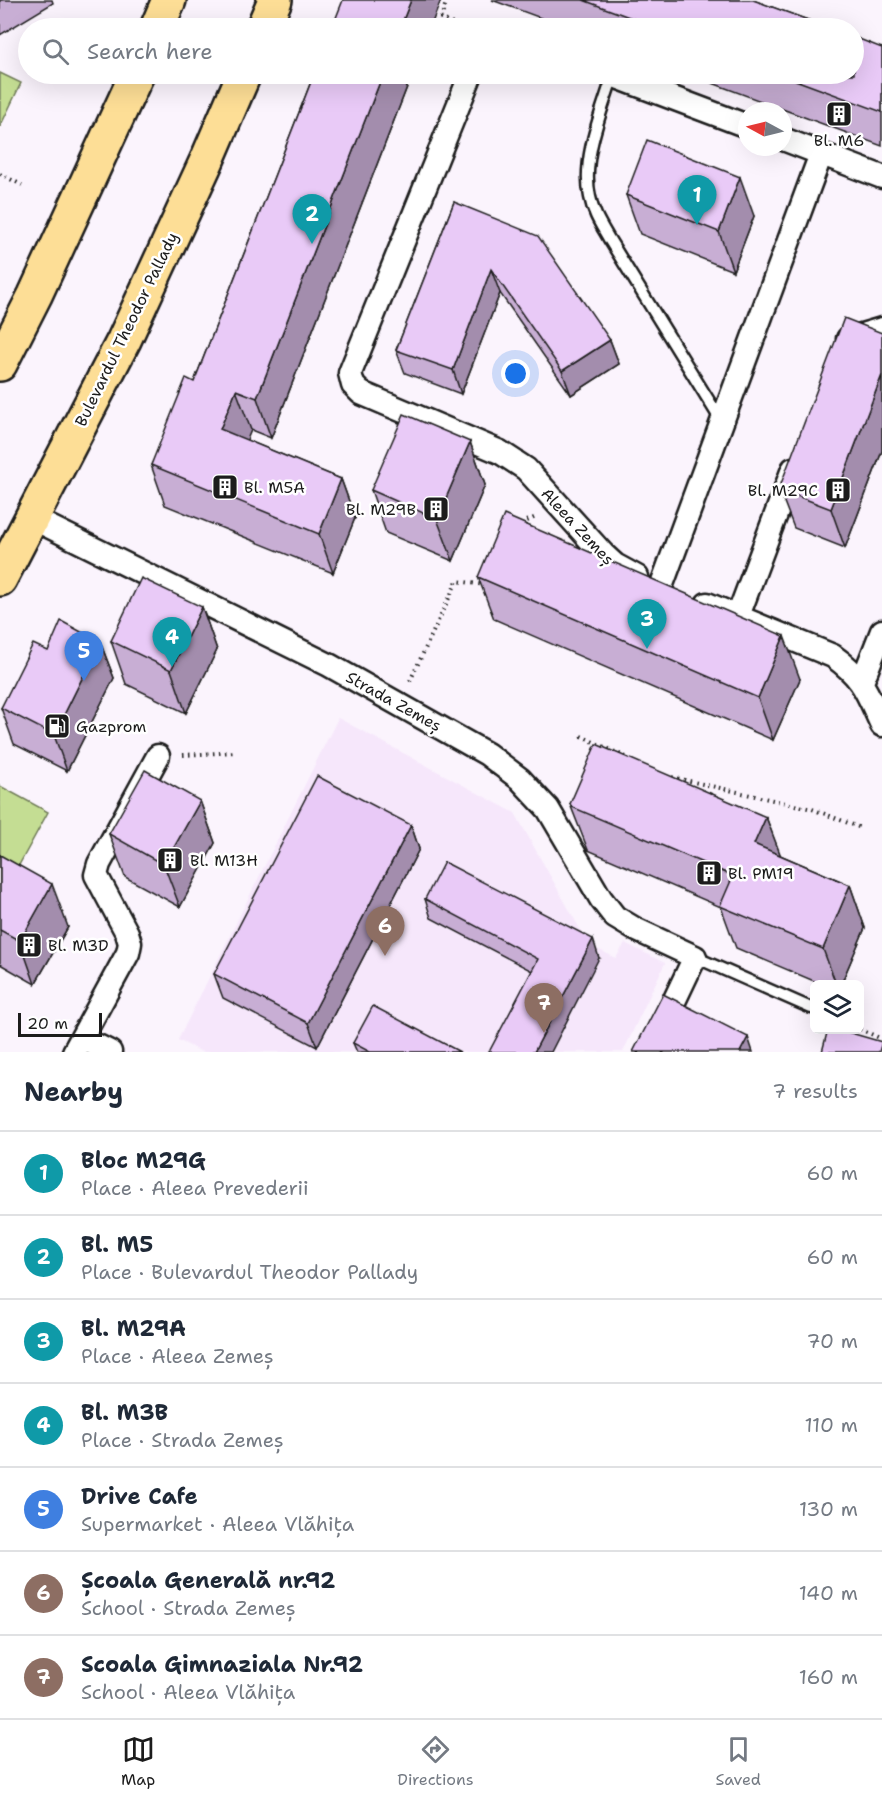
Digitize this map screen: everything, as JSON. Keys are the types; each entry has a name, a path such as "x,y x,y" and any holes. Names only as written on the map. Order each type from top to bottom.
{"main road":[{"path":"161,18 169,0"},
{"path":"267,18 275,0"},
{"path":"0,364 40,284 132,84"},
{"name":"Bulevardul Theodor Pallady","path":"0,579 124,340 207,160 239,84"}],"street":[{"name":"Aleea Zemeș","path":"467,84 351,373 353,385 361,393 385,404 500,452 526,469 615,566 633,576 738,616 833,656 848,666 862,682 882,725"},
{"path":"637,84 738,123"},
{"path":"792,143 882,177"},
{"path":"661,586 821,154"},
{"path":"837,352 841,341 882,329"},
{"path":"738,616 800,451"},
{"name":"Strada Zemeș","path":"32,518 329,665 462,739 520,779 548,808 601,899 615,917 695,957"},
{"path":"862,682 882,631"},
{"path":"110,1052 78,1045 128,953 130,943 128,933 96,875 99,864 158,756"},
{"path":"650,1052 695,957"}],"lane":[{"path":"608,84 589,158 589,195 596,216 723,423"},
{"path":"695,957 810,1008"}],"path":[{"path":"441,18 447,0"},
{"path":"0,174 22,186"},
{"path":"522,531 527,521 558,506"},
{"path":"399,704 458,580 494,587"},
{"path":"580,736 630,759"},
{"path":"158,756 236,752"},
{"path":"670,776 812,808 861,828"},
{"path":"864,1031 882,1039"}],"shaded area":[{"path":"338,718 515,813 589,945 616,958 625,943 665,963 623,1052 202,1052 178,1040"}],"green space":[{"path":"0,73 21,84 0,127"},
{"path":"0,786 48,812 7,887 0,883"}],"building":[{"path":"343,0 411,0 404,18 336,18"},
{"path":"583,0 753,0 802,18 632,18"},
{"path":"864,41 882,48 882,112 806,84 864,84"},
{"path":"310,84 379,84 257,398 236,390 220,429 341,479 319,534 151,465 186,378 194,382"},
{"path":"647,140 740,177 719,232 626,195"},
{"path":"454,202 538,236 610,340 562,371 491,269 453,370 396,350"},
{"path":"844,318 882,333 882,375 831,509 779,489"},
{"path":"404,414 470,442 437,519 371,490"},
{"path":"504,515 784,636 758,698 478,577"},
{"path":"141,578 202,607 171,670 111,641"},
{"path":"61,621 100,642 54,735 1,708 33,644 48,651"},
{"path":"596,744 766,817 754,844 850,885 823,949 720,906 733,876 572,807 570,804"},
{"path":"145,770 200,801 164,865 109,834"},
{"path":"317,776 411,825 308,1023 214,974"},
{"path":"0,855 52,884 20,941 0,930"},
{"path":"444,862 593,939 534,1052 489,1052 538,959 425,899"},
{"path":"663,994 748,1037 740,1052 633,1052"},
{"path":"373,1006 460,1052 370,1052 353,1043"},
{"path":"827,1034 854,1034 882,1042 879,1052 822,1052"}],"place":[{"name":"Bl. M6","path":"839,114"},
{"name":"Bloc M29G","path":"697,225"},
{"name":"Bl. M5","path":"312,244"},
{"name":"Bl. M5A","path":"225,487"},
{"name":"Bl. M29C","path":"838,490"},
{"name":"Bl. M29B","path":"436,509"},
{"name":"Bl. M29A","path":"647,649"},
{"name":"Bl. M3B","path":"172,667"},
{"name":"Drive Cafe","path":"84,681"},
{"name":"Gazprom","path":"57,726"},
{"name":"Bl. M13H","path":"170,860"},
{"name":"Bl. PM19","path":"709,873"},
{"name":"Bl. M3D","path":"29,945"},
{"name":"Școala Generală nr.92","path":"385,956"},
{"name":"Scoala Gimnaziala Nr.92","path":"544,1033"}]}
